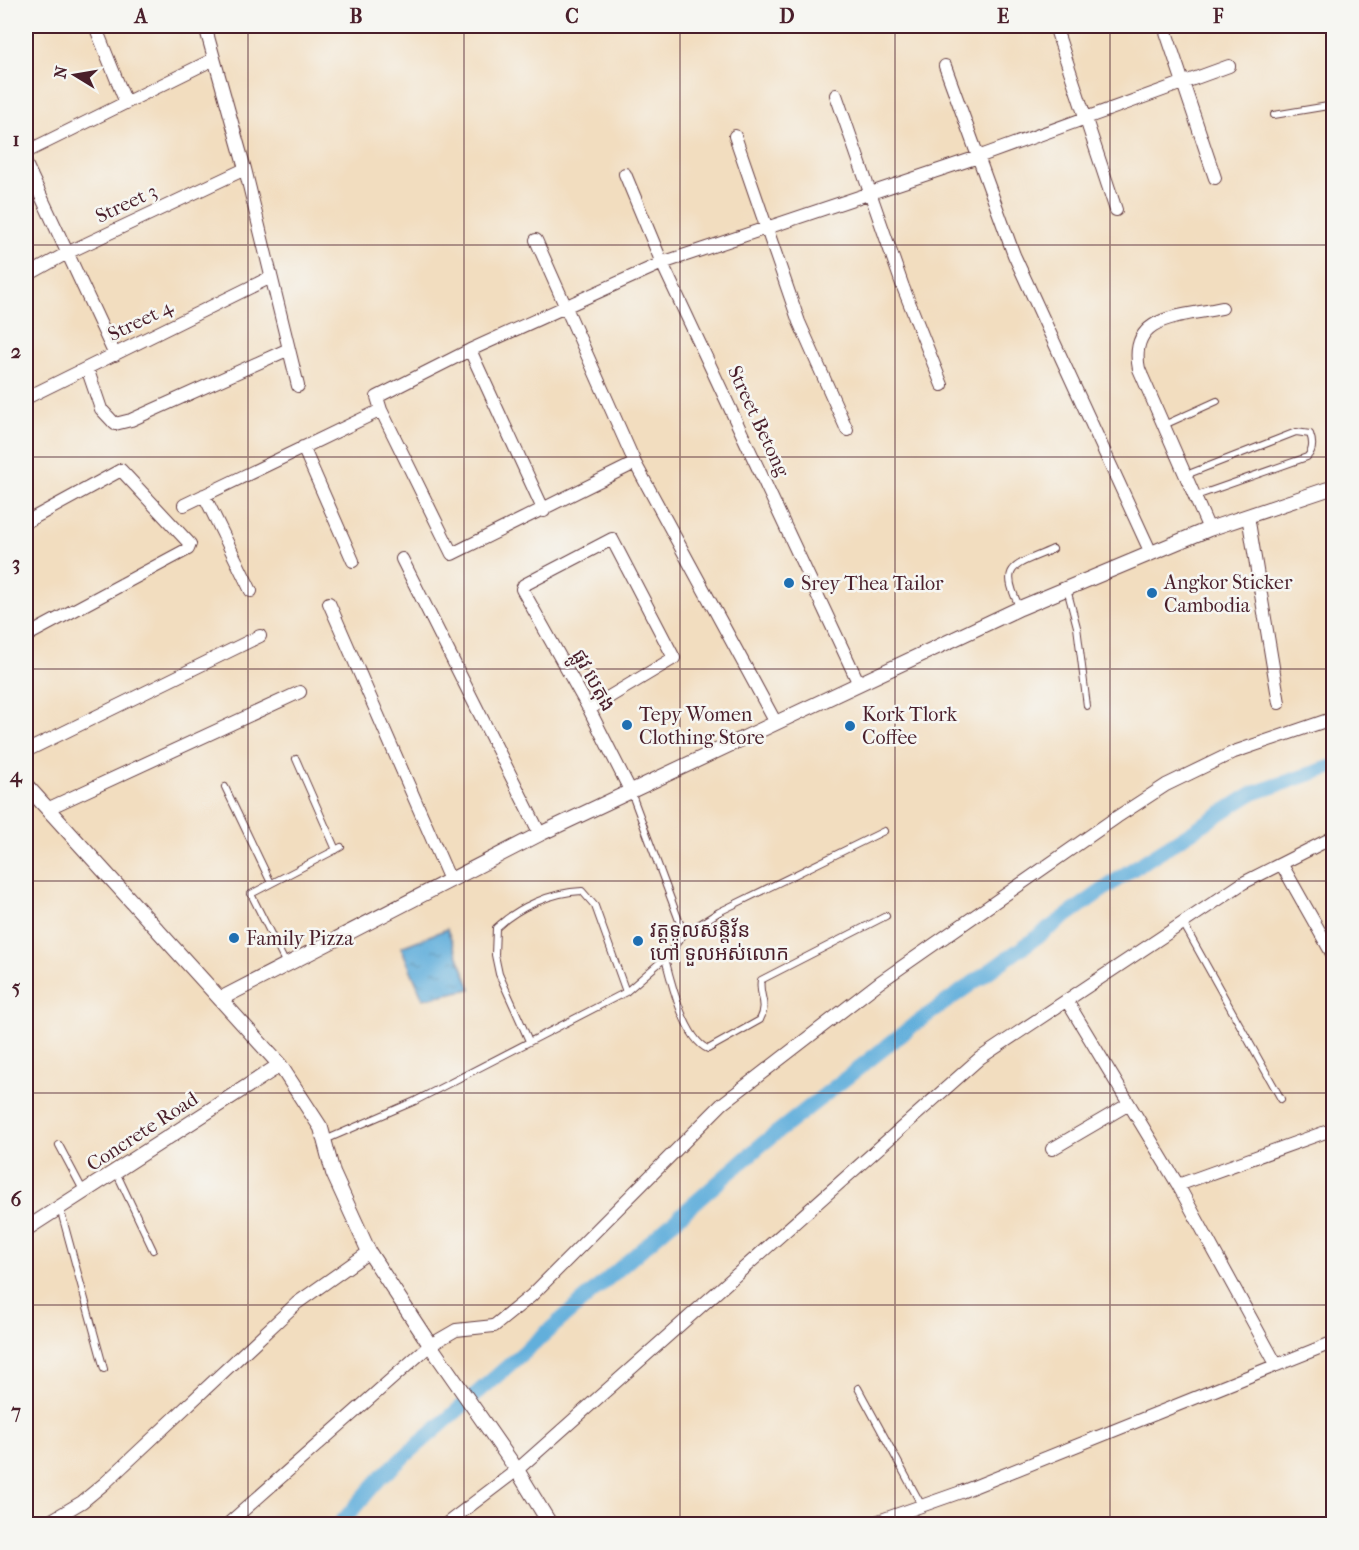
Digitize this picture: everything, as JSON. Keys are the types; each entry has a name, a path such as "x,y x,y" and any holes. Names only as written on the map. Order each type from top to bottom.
{"street":[{"path":"95,26 126,103"},
{"path":"205,26 245,169 298,386"},
{"path":"1055,26 1116,210"},
{"path":"1164,26 1215,178"},
{"path":"26,152 214,59"},
{"path":"945,66 1014,255 1151,553"},
{"path":"635,463 544,511 452,554 376,400 379,395 470,350 662,263 978,157 1229,66"},
{"path":"836,95 903,287 942,385"},
{"path":"735,136 798,322 847,430"},
{"path":"26,164 69,252 115,355"},
{"name":"Street 3","path":"26,276 69,252 245,169"},
{"name":"Street Betong","path":"625,174 662,263 859,684"},
{"path":"536,240 635,463 776,723"},
{"name":"Street 4","path":"26,398 271,277"},
{"path":"1209,529 1139,369 1135,351 1140,334 1156,323 1222,308"},
{"path":"87,368 101,409 115,424 131,420 289,349"},
{"path":"470,350 544,511"},
{"path":"184,505 381,410"},
{"path":"303,447 353,561"},
{"path":"26,522 121,470 190,544 188,549 26,636"},
{"path":"222,998 540,834 1020,609 1209,529 1334,487"},
{"path":"204,495 251,591"},
{"path":"1248,516 1279,703"},
{"name":"ផ្លូវ បេតុង","path":"589,709 674,658 615,540 610,540 522,587 589,709 631,792"},
{"path":"402,559 540,834"},
{"path":"329,603 450,880"},
{"path":"26,751 260,636"},
{"path":"48,809 300,692"},
{"path":"228,1524 456,1330 494,1326 531,1296 722,1104 880,982 1166,785 1234,752 1334,718"},
{"path":"26,785 222,998 280,1065 321,1128 333,1173 369,1252 433,1350 517,1470 550,1524"},
{"path":"446,1524 517,1470 980,1058 1243,883 1334,837"},
{"path":"1282,865 1334,957"},
{"path":"1067,1001 1178,1185 1276,1364"},
{"name":"Concrete Road","path":"26,1229 280,1065"},
{"path":"1052,1149 1129,1104"},
{"path":"1178,1185 1334,1129"},
{"path":"45,1524 59,1521 105,1484 297,1303 369,1252"},
{"path":"870,1524 922,1506 1334,1342"}],"lane":[{"path":"1274,115 1334,105"},
{"path":"1164,425 1216,401"},
{"path":"1186,475 1296,432 1310,434 1313,443 1311,453 1307,457 1196,496"},
{"path":"1020,609 1008,584 1010,575 1015,567 1053,549"},
{"path":"1067,589 1077,627 1087,706"},
{"path":"287,964 251,894 338,848 296,759"},
{"path":"225,787 271,882"},
{"path":"631,792 684,934"},
{"path":"325,1140 414,1101 626,992 664,958 684,934 719,912 884,831"},
{"path":"529,1041 499,974 495,955 496,928 511,914 565,892 582,891 595,906 626,992"},
{"path":"664,958 676,997 695,1040 708,1049 760,1020 765,1004 760,987 762,980 886,916"},
{"path":"1183,923 1281,1099"},
{"path":"59,1145 84,1192"},
{"path":"115,1172 153,1250"},
{"path":"60,1208 104,1369"},
{"path":"858,1388 922,1506"}],"water":[{"path":"447,929 471,989 423,999 401,947"}],"waterway":[{"path":"340,1524 381,1477 761,1145 911,1027 1128,872 1251,794 1334,766"}],"place":[{"name":"Srey Thea Tailor","path":"789,583"},
{"name":"Angkor Sticker Cambodia","path":"1152,593"},
{"name":"Tepy Women Clothing Store","path":"627,725"},
{"name":"Kork Tlork Coffee","path":"850,726"},
{"name":"Family Pizza","path":"234,938"},
{"name":"វត្តទូលសន្តិវ័ន ហៅ ទួលអស់លោក","path":"638,941"}]}
